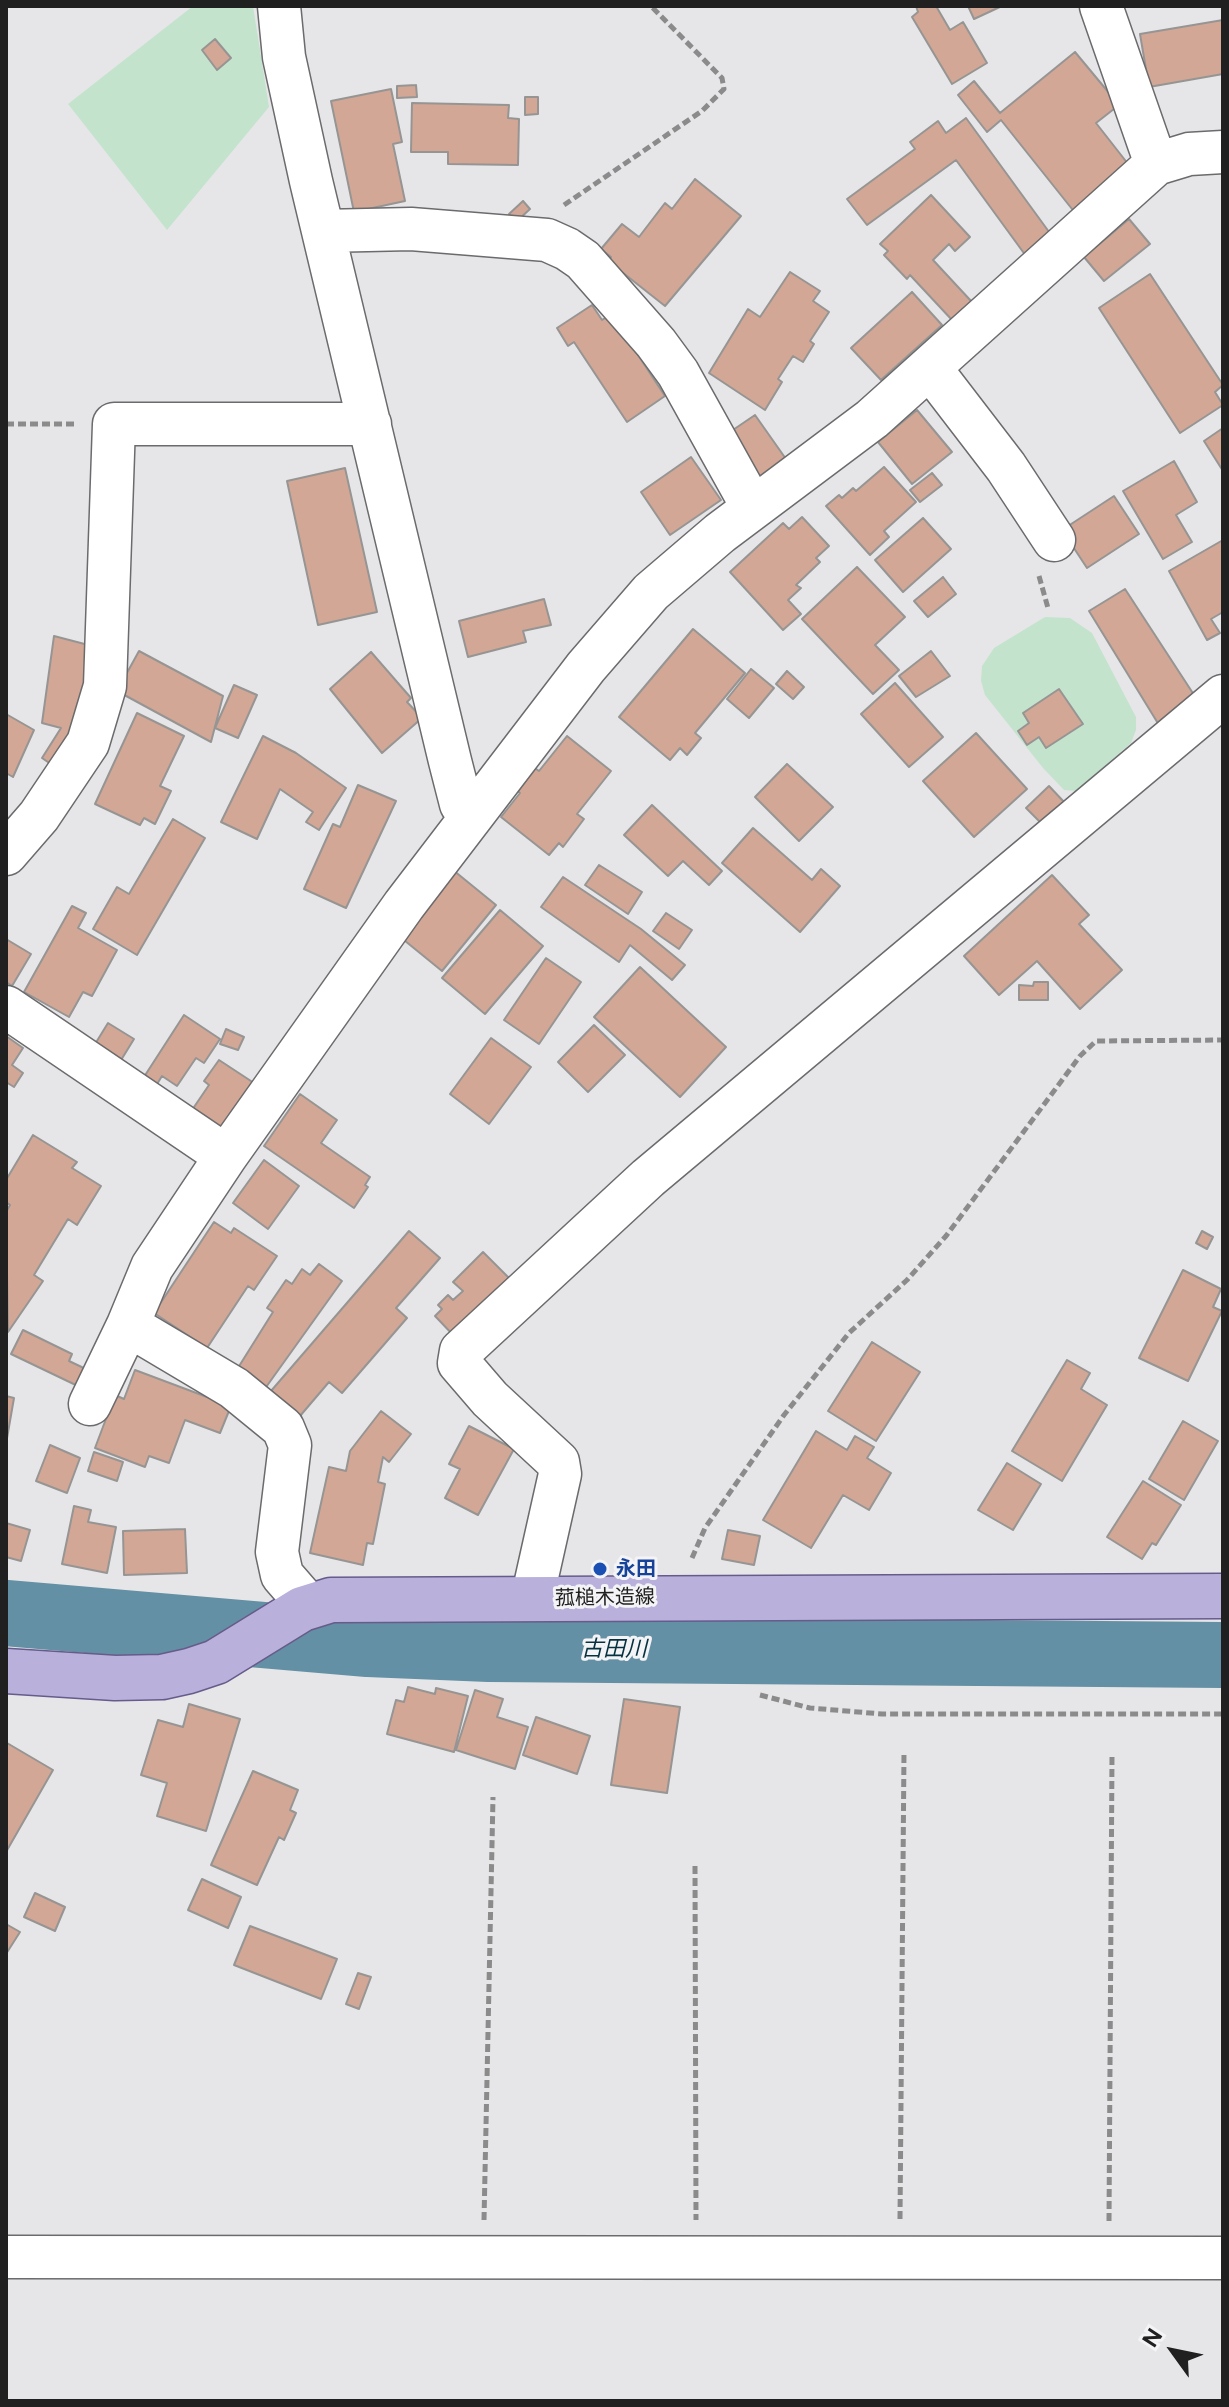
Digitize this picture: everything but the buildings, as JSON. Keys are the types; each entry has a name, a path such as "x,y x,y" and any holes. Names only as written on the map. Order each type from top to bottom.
{"main road":[{"name":"菰槌木造線","path":"6,1671 162,1677 216,1662 305,1607 331,1600 1223,1596"}],"street":[{"path":"279,6 284,57 323,231 450,761 461,804 470,818"},
{"path":"1101,6 1156,164"},
{"path":"90,1404 152,1267 226,1156 470,818 626,619 677,569 872,419 1156,164 1189,154 1223,152"},
{"path":"323,231 411,229 547,240 583,260 656,343 678,373 753,508"},
{"path":"930,368 1006,467 1054,540"},
{"path":"6,854 39,816 88,743 105,686 114,424 370,424"},
{"path":"532,1599 560,1474 558,1462 490,1399 459,1363 461,1351 648,1178 1223,696"},
{"path":"6,1007 226,1156"},
{"path":"128,1325 234,1388 283,1428 290,1445 277,1552 282,1575 305,1607"},
{"path":"6,2257 1223,2258"}],"path":[{"path":"547,240 564,205 702,111 724,89 722,78 651,6"},
{"path":"6,424 114,424"},
{"path":"682,1598 694,1552 705,1528 740,1474 849,1333 946,1236 1080,1056 1096,1041 1223,1040"},
{"path":"760,1695 810,1708 882,1714 1223,1714"},
{"path":"900,2258 904,1752"},
{"path":"1109,2258 1112,1756"},
{"path":"483,2257 493,1797"},
{"path":"695,1866 696,2257"}],"green space":[{"path":"193,6 253,6 269,107 167,230 68,104"},
{"path":"1045,617 1070,618 1092,633 1136,717 1136,730 1131,743 1076,791 1064,790 1043,768 985,695 981,681 982,666 994,648"}],"waterway":[{"name":"古田川","path":"6,1613 368,1644 489,1649 1223,1655"}],"place":[{"name":"永田","path":"600,1569"}]}
